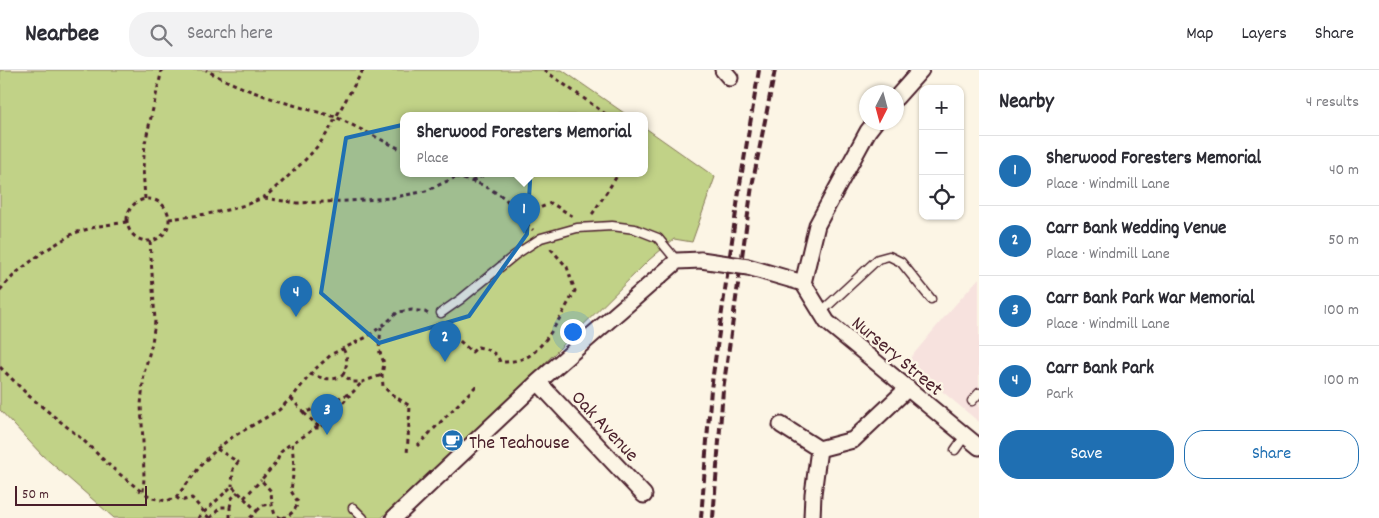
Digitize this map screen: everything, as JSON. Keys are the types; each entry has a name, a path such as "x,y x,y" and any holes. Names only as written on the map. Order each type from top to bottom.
{"street":[{"path":"904,89 921,70"},
{"path":"394,518 538,382 677,261 701,260 748,267 803,282 817,225 869,130"},
{"name":"Nursery Street","path":"803,282 828,322 979,447"},
{"name":"Oak Avenue","path":"538,382 644,495"},
{"path":"781,425 819,449 853,440 908,388"},
{"path":"812,518 819,449"}],"lane":[{"path":"441,313 515,255 541,238 577,228 612,226 635,229 658,238 677,261"},
{"path":"821,312 878,259 889,256 901,262 931,299"},
{"path":"972,401 979,393"},
{"path":"955,450 965,436"},
{"path":"353,508 363,518"}],"path":[{"path":"145,199 142,168 145,142 161,70"},
{"path":"206,70 234,85 288,104 336,117 400,149"},
{"path":"169,219 211,214 264,198 317,148 329,132 363,70"},
{"path":"544,70 603,112"},
{"path":"0,367 29,396 83,440 111,467 152,498 167,501 176,497 201,464 234,436 279,410 310,374 332,354 367,337 398,312 412,310 425,312 435,318 472,352 478,347 486,349 499,357 500,362 511,362 528,356 541,345 575,291 567,268 541,238 518,217 504,198 483,185 457,177 426,191 390,198 297,203 264,198"},
{"path":"471,182 480,177"},
{"path":"589,215 593,214 617,177"},
{"path":"145,199 158,202 164,207 169,219 166,232 156,240 150,241 137,238 132,234 127,222 130,210 134,205 145,199"},
{"path":"518,217 552,203 573,217 578,217"},
{"path":"0,290 16,273 43,252 74,233 99,226 127,222"},
{"path":"143,492 141,405 144,373 155,321 150,241"},
{"path":"381,327 379,350 384,363 383,386 391,394 410,406 407,455"},
{"path":"310,374 331,379 343,375 347,364 347,355 343,349"},
{"path":"343,375 353,382 362,382 382,375"},
{"path":"244,498 276,463 281,452 315,428 320,428 362,382"},
{"path":"416,446 478,384"},
{"path":"304,413 352,392"},
{"path":"291,398 320,428"},
{"path":"261,480 271,491 275,514 281,518 289,516 295,510 298,502 291,491 294,468 292,443"},
{"path":"198,518 232,486 233,469 238,462 218,449"},
{"path":"232,486 257,511"},
{"path":"230,518 232,498 238,492"},
{"path":"176,497 181,500 192,498 209,518 221,507 230,506"},
{"path":"250,518 263,505 272,505"}],"highlighted area":[{"path":"445,115 531,164 527,234 469,316 379,343 321,293 346,138"}],"shaded area":[{"path":"979,278 979,422 907,362"}],"green space":[{"path":"0,70 562,70 623,112 400,112 400,177 648,177 648,130 715,177 692,242 674,239 649,260 444,463 381,518 114,518 42,455 0,410"}],"railway":[{"path":"701,518 711,389 740,184 759,70"},
{"path":"713,518 723,390 752,186 775,70"}],"place":[{"name":"Sherwood Foresters Memorial","path":"524,234"},
{"name":"Carr Bank Park","path":"296,317"},
{"name":"Carr Bank Wedding Venue","path":"445,362"},
{"name":"Carr Bank Park War Memorial","path":"327,435"},
{"name":"The Teahouse","path":"453,441"}]}
